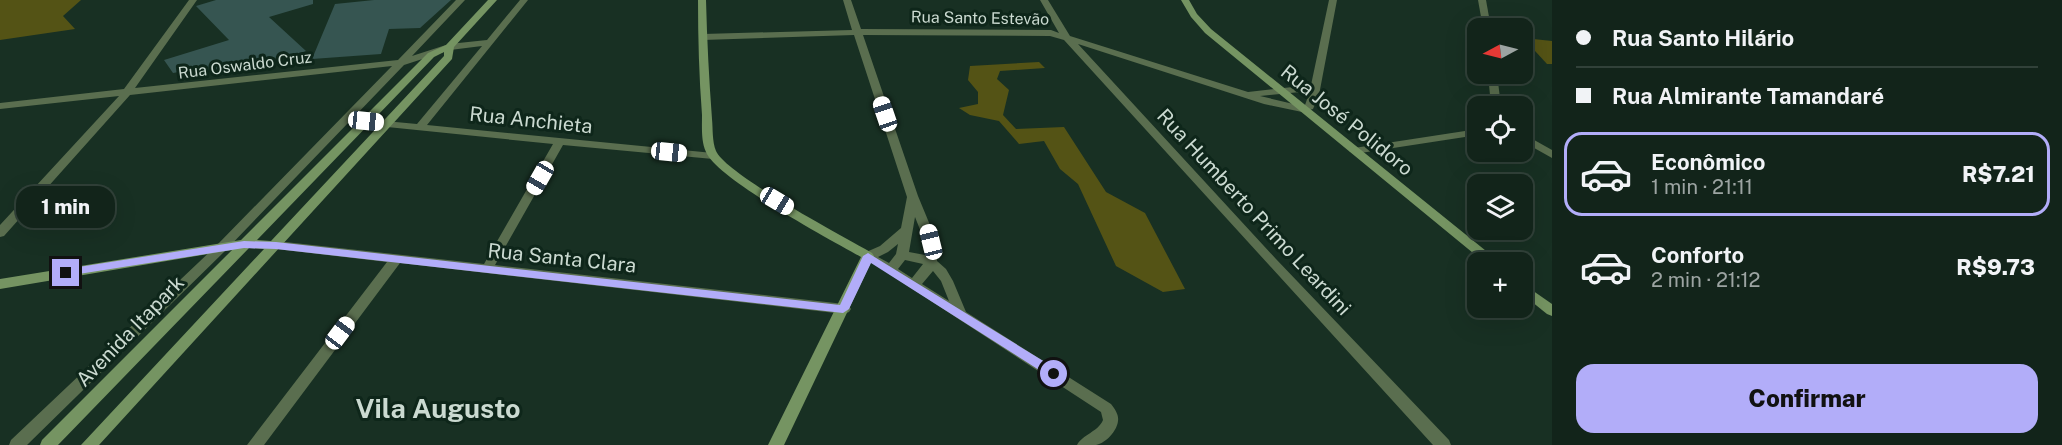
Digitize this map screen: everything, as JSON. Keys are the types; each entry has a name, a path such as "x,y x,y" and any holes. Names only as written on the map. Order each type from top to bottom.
{"main road":[{"name":"Avenida Itapark","path":"48,445 431,55 449,47 493,0"},
{"path":"702,0 707,123 709,147 713,156 720,165 868,256 776,445"},
{"name":"Rua José Polidoro","path":"1185,0 1208,31 1480,252"},
{"name":"Avenida Itapark","path":"89,445 449,57 449,47"},
{"path":"174,354 250,263 252,253 244,244"},
{"path":"0,284 244,244 276,246"},
{"path":"1533,296 1552,311"}],"street":[{"path":"0,233 126,94 193,0"},
{"path":"17,445 221,248 461,0"},
{"path":"420,127 524,0"},
{"path":"847,0 912,196 928,230 933,250 932,261 925,274 914,285"},
{"name":"Rua Humberto Primo Leardini","path":"1044,0 1066,37 1443,445"},
{"path":"1302,109 1309,107 1313,101 1333,0"},
{"path":"1482,0 1485,18"},
{"name":"Rua Santo Estevão","path":"703,37 857,32 1032,32 1066,37 1286,107 1302,109"},
{"name":"Rua Oswaldo Cruz","path":"0,106 403,62 449,47 491,42"},
{"name":"Rua Santo Estevão","path":"1248,95 1316,87"},
{"name":"Rua Anchieta","path":"346,120 713,156"},
{"path":"1354,151 1467,134"},
{"path":"487,269 561,141"},
{"path":"1533,143 1552,155"},
{"path":"891,270 902,255 912,196"},
{"path":"868,256 884,249 907,230"},
{"name":"Rua Santa Clara","path":"276,246 843,309"},
{"path":"902,255 917,256 932,261 946,278 960,314"},
{"path":"868,256 1101,404 1112,417 1112,423 1105,432 1085,445"},
{"path":"255,445 397,258"}],"shaded area":[{"path":"0,0 81,0 63,16 75,29 0,40"},
{"path":"1533,39 1552,41 1552,64 1547,64 1533,49"},
{"path":"1039,62 1045,68 1000,71 997,79 1009,90 1003,115 1016,129 1064,127 1106,192 1145,213 1185,289 1163,292 1116,266 1078,184 1060,169 1044,141 1019,144 999,121 970,115 959,108 978,104 978,92 968,80 970,66"}],"building":[{"path":"216,0 313,0 313,4 269,17 306,51 278,61 274,57 224,72 213,68 206,72 196,69 173,73 164,60 229,40 196,6"},
{"path":"374,0 451,0 420,28 389,29 381,54 312,59 335,4"}],"district":[{"name":"Vila Augusto","path":"438,408"}],"route":[{"path":"66,273 244,244 397,258 843,309 868,256 1054,374"}]}
